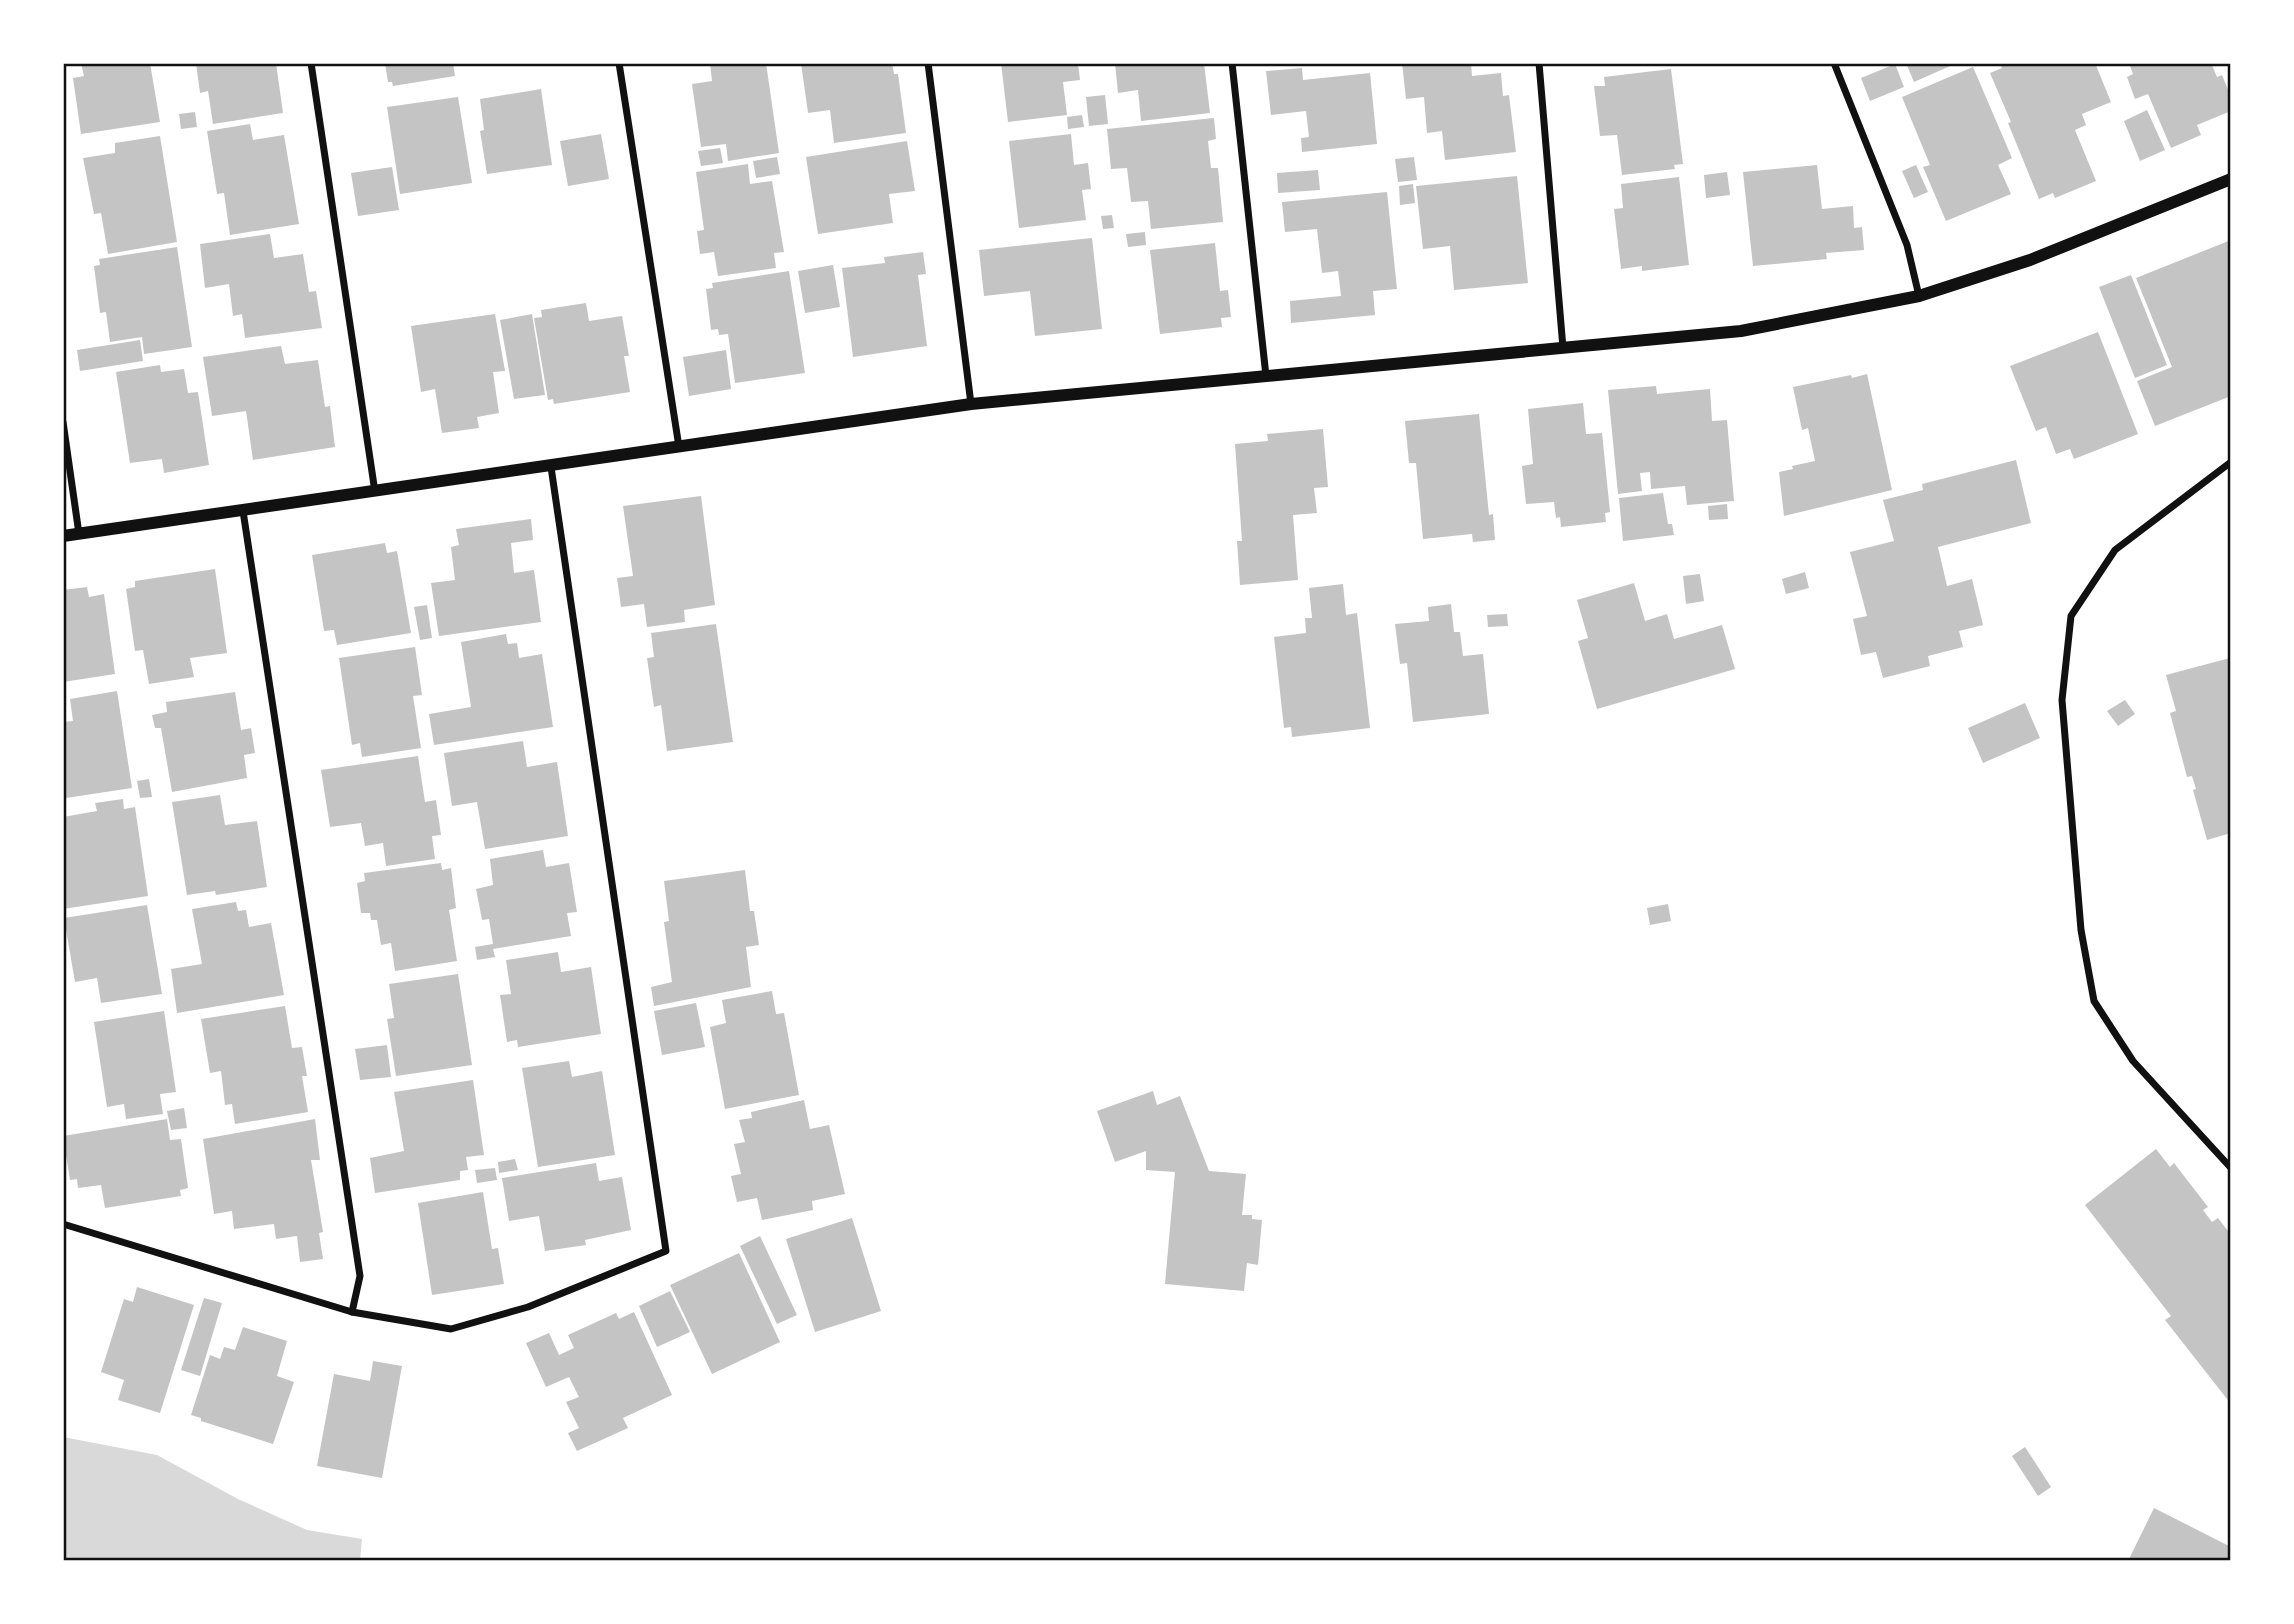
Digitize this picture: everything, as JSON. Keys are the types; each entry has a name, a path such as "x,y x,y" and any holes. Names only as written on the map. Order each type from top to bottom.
{"street":[{"path":"311,63 375,492"},
{"path":"619,63 679,447"},
{"path":"928,63 971,404"},
{"path":"1232,63 1265,376"},
{"path":"1539,63 1563,348"},
{"path":"1834,63 1907,245 1919,296"},
{"path":"63,536 971,404 1741,331 1919,296 2030,260 2231,179"},
{"path":"63,422 79,534"},
{"path":"2231,462 2115,550 2071,617 2062,700 2081,930 2094,1001 2133,1061 2231,1168"},
{"path":"63,1224 352,1312 451,1329 528,1307 666,1251 551,467"},
{"path":"243,511 360,1276 352,1312"}],"shaded area":[{"path":"63,1437 157,1455 238,1499 307,1530 362,1539 360,1561 63,1561"}],"building":[{"path":"81,63 150,63 160,122 81,134 73,78 84,76"},
{"path":"196,63 276,63 283,113 213,124 208,91 200,93"},
{"path":"385,63 453,63 455,76 393,86 392,82 388,82"},
{"path":"710,63 766,63 779,153 728,161 726,144 701,147 692,84 712,81"},
{"path":"801,63 892,63 894,74 898,74 906,133 834,143 830,110 808,113"},
{"path":"1001,63 1078,63 1080,80 1063,82 1067,115 1008,122"},
{"path":"1115,63 1204,63 1210,113 1141,121 1138,90 1118,93"},
{"path":"1402,63 1471,63 1472,76 1501,73 1503,96 1509,95 1516,152 1445,160 1442,131 1427,133 1424,97 1406,99"},
{"path":"1906,63 1957,63 1914,82"},
{"path":"1999,63 2095,63 2111,102 2082,114 2086,125 2075,130 2096,181 2055,198 2053,193 2039,199 1990,73 2002,68"},
{"path":"2129,63 2211,63 2217,77 2222,75 2231,97 2231,111 2197,125 2201,135 2171,148 2148,94 2135,99 2127,77 2133,74"},
{"path":"1895,64 1904,87 1870,101 1861,78"},
{"path":"1973,67 2012,158 1998,165 2011,194 1946,221 1923,167 1930,165 1902,97"},
{"path":"1302,68 1303,80 1370,73 1377,144 1302,152 1301,138 1309,137 1306,111 1271,115 1266,71"},
{"path":"1671,69 1683,164 1674,165 1675,169 1622,175 1617,135 1600,136 1594,86 1605,86 1604,77"},
{"path":"541,89 552,165 487,174 480,131 484,130 480,99"},
{"path":"1105,95 1108,124 1089,126 1086,97"},
{"path":"458,97 472,183 400,194 387,107"},
{"path":"2147,110 2165,150 2140,161 2124,121"},
{"path":"195,112 197,127 181,129 179,114"},
{"path":"1082,115 1084,127 1068,129 1067,117"},
{"path":"1214,118 1216,139 1208,141 1211,168 1218,168 1223,222 1151,229 1148,201 1131,202 1127,168 1111,169 1107,129"},
{"path":"250,124 253,140 284,135 299,224 230,235 224,193 217,194 207,131"},
{"path":"601,134 609,179 568,186 560,141"},
{"path":"1071,134 1074,165 1088,163 1091,189 1082,190 1086,220 1019,228 1009,141"},
{"path":"160,136 177,242 108,254 101,213 94,214 83,158 115,153 115,143"},
{"path":"907,141 915,191 889,194 893,223 818,234 806,157"},
{"path":"720,148 723,163 701,166 698,151"},
{"path":"777,157 780,174 756,178 753,161"},
{"path":"1414,157 1417,180 1398,182 1395,159"},
{"path":"748,164 750,184 772,181 784,252 774,253 776,268 718,276 714,252 700,254 697,231 704,230 696,172"},
{"path":"1817,165 1822,209 1853,206 1854,228 1862,227 1864,250 1826,253 1827,259 1753,266 1743,172"},
{"path":"1916,165 1928,192 1914,198 1902,171"},
{"path":"392,167 399,210 358,216 351,173"},
{"path":"1318,170 1320,190 1278,193 1277,173"},
{"path":"1727,172 1730,195 1706,198 1704,175"},
{"path":"1517,176 1528,283 1454,290 1450,246 1423,249 1416,186"},
{"path":"1679,177 1689,265 1642,271 1642,266 1621,269 1614,209 1623,208 1621,184"},
{"path":"1413,184 1415,203 1400,205 1399,186"},
{"path":"1387,192 1397,289 1373,291 1375,315 1291,323 1290,301 1341,296 1338,271 1322,273 1317,229 1285,232 1282,202"},
{"path":"1112,215 1114,228 1103,229 1101,216"},
{"path":"1145,232 1146,245 1128,247 1126,234"},
{"path":"270,234 274,258 303,254 309,292 316,291 322,328 245,338 242,314 233,316 229,284 205,288 200,244"},
{"path":"1092,238 1102,329 1035,336 1030,291 984,296 979,250"},
{"path":"2231,240 2231,396 2155,426 2137,381 2172,367 2136,278"},
{"path":"1215,243 1220,291 1228,290 1231,317 1221,318 1222,327 1160,334 1150,250"},
{"path":"177,247 192,347 144,354 142,337 110,342 106,312 100,313 94,266 100,265 99,259"},
{"path":"923,252 926,274 918,275 927,346 853,357 842,268 885,263 884,257"},
{"path":"833,265 840,307 805,313 798,271"},
{"path":"789,271 805,373 735,383 728,334 719,335 718,329 711,330 706,289 713,288 712,283"},
{"path":"2131,275 2167,365 2135,378 2099,287"},
{"path":"586,303 589,321 622,316 629,356 624,356 630,392 554,404 553,399 548,400 534,318 542,317 541,310"},
{"path":"495,314 505,371 493,372 499,413 477,417 479,428 442,433 435,389 421,392 411,326"},
{"path":"532,314 545,395 514,399 500,320"},
{"path":"2098,332 2138,434 2074,459 2070,449 2056,454 2046,427 2036,431 2010,366"},
{"path":"140,340 143,361 80,371 77,350"},
{"path":"281,346 285,364 318,360 325,407 330,406 335,447 253,460 246,411 212,416 203,357"},
{"path":"726,350 731,389 689,396 683,357"},
{"path":"160,365 161,372 184,369 188,393 198,392 209,465 164,473 162,459 130,463 116,372"},
{"path":"1867,374 1892,490 1784,516 1779,472 1815,461 1808,428 1802,430 1793,387"},
{"path":"1656,386 1657,394 1710,389 1712,421 1727,420 1734,501 1687,505 1685,486 1651,489 1650,472 1640,473 1642,491 1618,494 1608,390"},
{"path":"1583,403 1586,434 1602,433 1610,512 1605,513 1606,522 1561,527 1560,517 1556,518 1554,502 1526,504 1522,466 1533,464 1528,409"},
{"path":"1479,414 1489,515 1493,514 1495,540 1473,542 1472,534 1423,539 1416,463 1409,463 1405,421"},
{"path":"1323,429 1328,487 1314,488 1317,513 1293,515 1298,580 1240,585 1237,541 1242,541 1235,444 1268,441 1267,434"},
{"path":"2016,460 2031,523 1938,547 1947,586 1972,579 1983,625 1959,631 1963,647 1928,656 1930,666 1883,678 1876,652 1861,655 1853,619 1867,616 1850,552 1894,541 1883,500 1923,490 1922,484"},
{"path":"1663,493 1668,524 1672,524 1674,535 1623,541 1619,498"},
{"path":"701,496 715,605 684,610 685,622 647,627 644,604 621,607 617,578 633,576 623,506"},
{"path":"1727,504 1728,519 1709,520 1708,506"},
{"path":"531,519 533,540 511,543 514,573 534,570 541,622 439,636 431,583 455,580 451,547 459,545 456,529"},
{"path":"385,543 387,553 397,551 411,633 337,645 334,630 324,631 312,555"},
{"path":"215,569 227,653 190,658 194,677 149,684 143,650 135,651 126,589 135,587 135,581"},
{"path":"1805,572 1809,588 1786,594 1782,579"},
{"path":"1700,574 1704,601 1686,604 1683,576"},
{"path":"1634,583 1645,621 1667,614 1674,639 1722,625 1735,669 1597,709 1578,641 1588,638 1577,600"},
{"path":"1343,584 1346,615 1357,613 1370,728 1292,737 1291,727 1284,728 1274,637 1306,633 1305,618 1312,618 1309,588"},
{"path":"87,587 89,597 104,594 115,674 63,682 63,590"},
{"path":"1451,604 1454,632 1460,632 1463,656 1483,654 1489,714 1413,722 1407,663 1400,664 1395,624 1429,621 1428,607"},
{"path":"427,605 432,638 420,640 414,607"},
{"path":"1507,614 1508,626 1488,627 1487,615"},
{"path":"716,624 733,742 667,751 661,705 654,707 647,658 654,657 651,633"},
{"path":"506,634 508,644 517,643 519,658 542,654 553,727 434,745 429,714 471,707 461,642"},
{"path":"415,647 422,695 413,696 421,748 362,757 360,743 352,745 339,658"},
{"path":"2230,658 2231,833 2207,840 2193,790 2196,789 2192,776 2187,777 2170,713 2176,711 2166,675"},
{"path":"117,691 132,788 66,798 63,789 63,722 73,721 70,699"},
{"path":"235,692 241,730 251,728 255,753 244,755 247,778 172,792 161,728 155,728 152,715 167,712 166,702"},
{"path":"2125,700 2135,714 2118,726 2107,711"},
{"path":"2025,703 2040,738 1983,763 1968,728"},
{"path":"523,741 527,767 557,762 568,836 485,849 477,802 452,806 444,753"},
{"path":"418,756 425,802 436,800 441,835 432,836 435,859 386,866 383,843 365,846 361,823 330,827 321,770"},
{"path":"149,779 152,797 140,798 137,781"},
{"path":"220,795 225,825 257,821 267,887 216,895 215,891 187,895 172,802"},
{"path":"123,799 124,809 135,807 148,896 63,909 63,817 97,811 95,803"},
{"path":"543,850 546,867 569,863 577,912 567,913 571,936 493,949 495,957 477,960 475,947 493,944 489,919 482,920 476,889 493,885 490,859"},
{"path":"441,863 442,870 451,868 456,908 449,910 457,961 395,971 391,943 381,945 377,920 371,920 370,913 361,913 357,883 365,881 364,873"},
{"path":"745,870 750,911 754,911 759,945 746,947 751,987 654,1006 651,987 672,982 664,922 669,921 664,881"},
{"path":"236,902 238,911 246,910 249,927 271,923 284,995 177,1013 171,969 202,964 192,909"},
{"path":"1668,904 1671,921 1650,925 1647,908"},
{"path":"147,905 162,994 101,1003 97,978 75,982 64,918"},
{"path":"558,952 561,972 591,967 601,1034 518,1047 517,1040 507,1042 500,995 511,994 506,960"},
{"path":"458,974 472,1065 396,1076 387,1019 394,1018 389,984"},
{"path":"772,991 776,1014 784,1013 799,1095 725,1109 710,1027 726,1023 722,1000"},
{"path":"696,1003 705,1047 662,1055 654,1011"},
{"path":"285,1006 292,1048 302,1047 307,1076 302,1076 308,1112 235,1124 232,1104 225,1105 221,1071 210,1073 201,1019"},
{"path":"164,1011 176,1092 160,1094 163,1114 126,1119 124,1104 107,1107 94,1022"},
{"path":"387,1045 391,1077 360,1080 355,1049"},
{"path":"569,1061 572,1077 602,1071 615,1155 538,1167 522,1068"},
{"path":"473,1080 484,1155 466,1157 468,1170 460,1171 460,1180 375,1193 370,1158 404,1151 394,1092"},
{"path":"1153,1091 1157,1105 1180,1096 1209,1171 1246,1174 1242,1215 1252,1215 1252,1219 1262,1220 1258,1265 1247,1263 1244,1291 1165,1284 1175,1172 1146,1170 1146,1151 1115,1162 1097,1111"},
{"path":"804,1100 810,1129 829,1125 845,1194 812,1201 813,1210 762,1220 757,1198 737,1202 731,1176 741,1174 734,1144 745,1142 739,1120 752,1118 751,1112"},
{"path":"184,1108 187,1128 171,1130 167,1111"},
{"path":"167,1119 170,1140 181,1139 188,1188 180,1190 181,1196 105,1208 101,1185 78,1188 77,1179 70,1180 63,1136"},
{"path":"315,1119 320,1160 311,1160 323,1232 319,1233 323,1259 300,1262 297,1236 276,1239 274,1224 234,1229 232,1211 214,1214 203,1139"},
{"path":"2156,1149 2170,1167 2174,1163 2208,1207 2203,1210 2212,1222 2218,1218 2231,1235 2231,1404 2165,1320 2171,1316 2085,1205"},
{"path":"515,1159 518,1170 499,1173 498,1162"},
{"path":"596,1163 599,1181 622,1177 631,1230 585,1240 586,1245 545,1251 539,1216 509,1221 502,1178"},
{"path":"495,1168 497,1180 477,1183 475,1170"},
{"path":"483,1192 492,1249 498,1248 504,1284 432,1295 418,1203"},
{"path":"852,1218 881,1311 815,1332 786,1239"},
{"path":"760,1236 797,1315 777,1324 740,1246"},
{"path":"739,1253 780,1342 712,1374 670,1285"},
{"path":"137,1287 194,1305 160,1413 118,1400 124,1380 101,1372 124,1299 133,1302"},
{"path":"670,1291 690,1332 657,1347 639,1306"},
{"path":"204,1298 222,1303 200,1376 181,1370"},
{"path":"634,1312 672,1395 623,1418 628,1428 577,1451 568,1433 579,1428 566,1402 579,1397 569,1377 546,1387 526,1343 549,1333 559,1355 574,1348 568,1335 616,1313 619,1319"},
{"path":"243,1327 287,1341 277,1376 294,1382 273,1444 201,1421 201,1418 191,1415 210,1355 220,1359 224,1347 235,1350"},
{"path":"373,1361 402,1366 382,1478 317,1466 334,1374 370,1381"},
{"path":"2025,1447 2051,1487 2038,1496 2012,1456"},
{"path":"2154,1508 2231,1547 2229,1561 2128,1561"}]}
